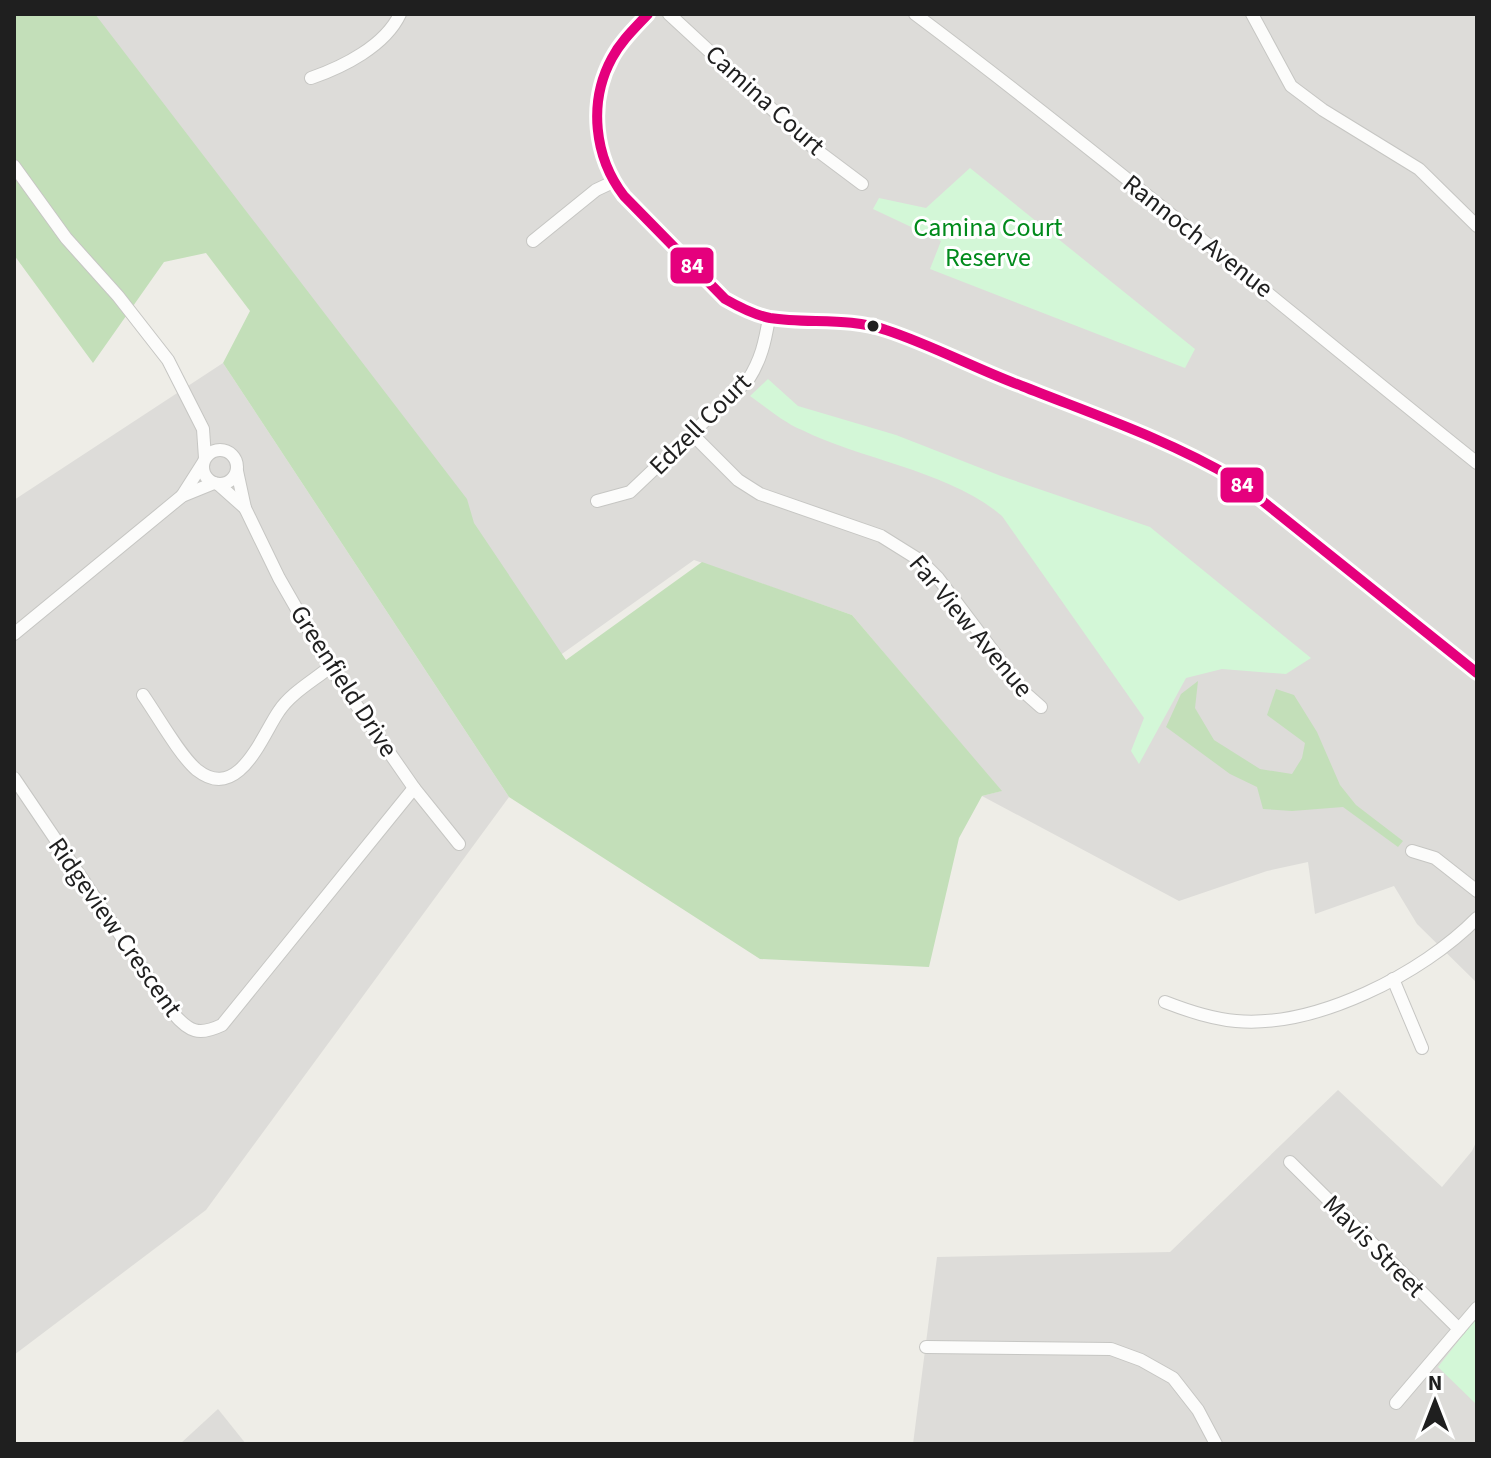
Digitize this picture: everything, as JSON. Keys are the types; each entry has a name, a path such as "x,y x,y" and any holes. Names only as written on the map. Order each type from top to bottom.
{"street":[{"path":"311,78 337,69 379,40 400,14"},
{"path":"648,14 613,56 598,102 598,134 613,182 711,287 744,310 769,318 842,322 886,330 1200,458 1235,479 1477,673"},
{"name":"Camina Court","path":"669,14 814,148 862,184"},
{"name":"Rannoch Avenue","path":"915,14 1011,85 1477,463"},
{"path":"1252,14 1291,86 1323,110 1419,169 1477,226"},
{"path":"14,166 66,238 118,296 168,360 203,429 235,458 237,471 232,480 182,496"},
{"path":"533,241 596,190 613,182"},
{"name":"Edzell Court","path":"597,501 630,492 748,380 759,365 769,318"},
{"path":"203,429 206,477 216,484"},
{"name":"Far View Avenue","path":"693,435 738,480 760,494 881,536 921,561 938,578 1024,692 1041,707"},
{"path":"14,634 182,496 204,461 218,449 229,452"},
{"name":"Greenfield Drive","path":"237,471 245,508 279,578 330,667 414,788 459,844"},
{"name":"Greenfield Drive","path":"216,484 245,508"},
{"path":"143,695 198,771 221,778 242,770 288,700 330,667"},
{"name":"Ridgeview Crescent","path":"14,778 173,1013 184,1026 195,1031 209,1031 222,1025 414,788"},
{"path":"1412,851 1435,858 1477,891"},
{"path":"1165,1002 1196,1013 1235,1021 1272,1021 1315,1011 1364,994 1393,979 1456,940 1477,918"},
{"path":"1393,979 1422,1048"},
{"name":"Mavis Street","path":"1290,1162 1459,1329"},
{"path":"1396,1403 1477,1308"},
{"path":"926,1347 1111,1349 1141,1360 1173,1378 1198,1410 1216,1444"}],"shaded area":[{"path":"85,14 1477,14 1477,983 1417,924 1394,886 1315,914 1308,862 1267,871 1179,901 982,796 1001,791 852,615 694,560 559,656"},
{"path":"223,363 509,797 206,1210 14,1355 14,500"},
{"path":"1338,1090 1442,1187 1472,1151 1477,1140 1477,1444 913,1444 937,1257 1170,1252"},
{"path":"218,1409 246,1444 180,1444"}],"green space":[{"path":"14,14 95,14 467,499 474,523 566,660 702,562 852,615 1002,791 982,796 959,838 929,967 760,959 509,797 223,363 250,311 206,253 164,262 93,363 14,255"},
{"name":"Camina Court Reserve","path":"970,168 1195,349 1185,368 930,269 941,241 873,209 879,198 926,208"},
{"path":"768,379 798,406 896,435 1001,476 1150,527 1311,658 1286,674 1222,669 1186,678 1139,764 1131,751 1144,718 1002,516 981,501 932,477 826,440 788,423 750,396"},
{"path":"1198,681 1195,708 1214,740 1260,769 1292,774 1302,758 1305,743 1267,715 1276,689 1294,695 1317,732 1340,785 1356,805 1403,841 1398,847 1343,807 1292,811 1263,809 1257,787 1230,774 1166,727 1181,694"},
{"path":"1477,1317 1477,1405 1438,1367"}],"transit line":[{"name":"84","path":"648,14 620,46 604,75 597,111 601,147 606,164 624,196 725,299 770,318 858,323 886,330 1183,452 1235,479 1477,673"}]}
